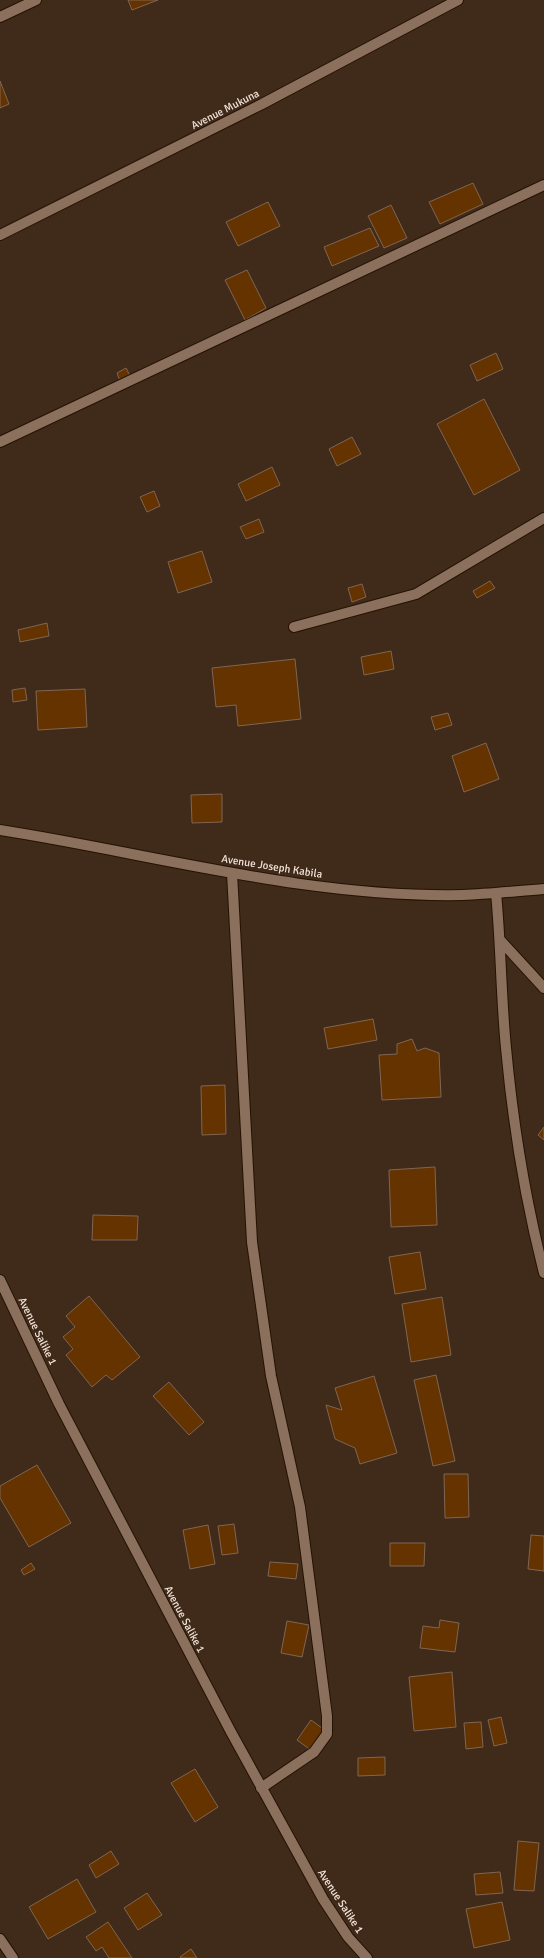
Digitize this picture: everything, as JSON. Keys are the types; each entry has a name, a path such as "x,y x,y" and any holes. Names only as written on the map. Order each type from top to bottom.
{"street":[{"path":"0,17 36,0"},
{"name":"Avenue Mukuna","path":"0,235 262,104 458,0"},
{"path":"0,442 544,185"},
{"path":"294,627 416,594 544,518"},
{"name":"Avenue Joseph Kabila","path":"0,830 111,849 232,873 335,888 462,895 544,889"},
{"path":"232,873 252,1242 272,1376 300,1507 327,1716 326,1734 314,1752 261,1788"},
{"path":"496,893 506,1048 518,1151 544,1273"},
{"path":"500,940 544,988"},
{"name":"Avenue Salike 1","path":"0,1280 67,1418 261,1788 323,1899 348,1937 366,1958"},
{"path":"0,1939 13,1958"}],"building":[{"path":"128,0 158,0 132,10"},
{"path":"0,81 9,104 0,108"},
{"path":"473,183 483,204 440,224 429,202"},
{"path":"268,202 280,226 238,246 226,222"},
{"path":"391,205 407,238 384,248 368,216"},
{"path":"370,228 379,246 332,266 324,247"},
{"path":"247,270 266,308 245,320 225,280"},
{"path":"496,353 503,369 477,381 470,365"},
{"path":"126,368 130,376 120,381 117,373"},
{"path":"484,399 520,470 474,495 437,424"},
{"path":"352,437 361,454 337,466 329,449"},
{"path":"272,467 280,485 246,501 238,484"},
{"path":"154,491 160,506 147,512 140,497"},
{"path":"259,519 264,532 246,539 240,527"},
{"path":"202,551 212,582 178,593 168,562"},
{"path":"490,581 495,588 477,598 473,591"},
{"path":"362,584 366,597 352,602 348,588"},
{"path":"47,623 49,636 20,642 18,630"},
{"path":"391,651 394,669 364,675 361,657"},
{"path":"295,659 301,719 238,726 236,705 216,707 212,668"},
{"path":"25,688 27,700 13,702 12,690"},
{"path":"85,689 87,727 38,730 36,691"},
{"path":"448,713 452,725 435,730 431,717"},
{"path":"486,743 499,779 464,792 452,756"},
{"path":"222,794 222,822 192,823 191,795"},
{"path":"373,1019 377,1040 328,1049 324,1028"},
{"path":"412,1039 417,1051 425,1048 439,1053 441,1097 382,1100 379,1055 397,1054 397,1044"},
{"path":"225,1085 226,1134 202,1135 201,1086"},
{"path":"544,1127 544,1140 538,1135"},
{"path":"435,1167 437,1225 391,1227 389,1170"},
{"path":"93,1215 138,1216 137,1240 92,1240"},
{"path":"420,1252 426,1289 395,1294 389,1257"},
{"path":"89,1296 140,1357 112,1380 106,1375 92,1387 66,1355 73,1349 63,1337 75,1327 66,1316"},
{"path":"442,1297 451,1355 411,1362 402,1304"},
{"path":"436,1375 455,1461 433,1466 414,1380"},
{"path":"374,1376 397,1453 360,1464 355,1448 335,1439 326,1405 342,1410 335,1388"},
{"path":"169,1382 204,1422 189,1435 153,1396"},
{"path":"37,1465 71,1523 29,1547 0,1498 0,1486"},
{"path":"444,1474 468,1474 469,1517 445,1518"},
{"path":"234,1524 238,1553 222,1555 218,1526"},
{"path":"208,1525 215,1564 190,1569 183,1530"},
{"path":"531,1535 544,1536 544,1571 528,1569"},
{"path":"390,1543 425,1543 424,1566 390,1566"},
{"path":"270,1562 298,1564 296,1579 268,1576"},
{"path":"31,1563 35,1569 24,1575 21,1570"},
{"path":"440,1620 459,1623 455,1652 420,1648 423,1626 439,1628"},
{"path":"287,1621 309,1625 302,1657 281,1653"},
{"path":"452,1672 456,1727 414,1731 409,1677"},
{"path":"501,1717 507,1743 494,1746 488,1720"},
{"path":"311,1720 326,1731 312,1751 297,1740"},
{"path":"481,1722 483,1747 466,1749 464,1723"},
{"path":"385,1757 385,1775 358,1776 358,1758"},
{"path":"195,1769 218,1807 195,1822 171,1783"},
{"path":"518,1841 539,1843 534,1891 514,1890"},
{"path":"111,1851 119,1864 96,1878 89,1865"},
{"path":"500,1872 503,1893 476,1895 474,1874"},
{"path":"77,1879 96,1912 48,1939 29,1907"},
{"path":"147,1893 162,1915 138,1930 124,1908"},
{"path":"502,1902 510,1940 474,1948 466,1909"},
{"path":"108,1922 132,1958 109,1958 102,1947 96,1951 86,1937"},
{"path":"191,1949 197,1958 180,1957"}]}
